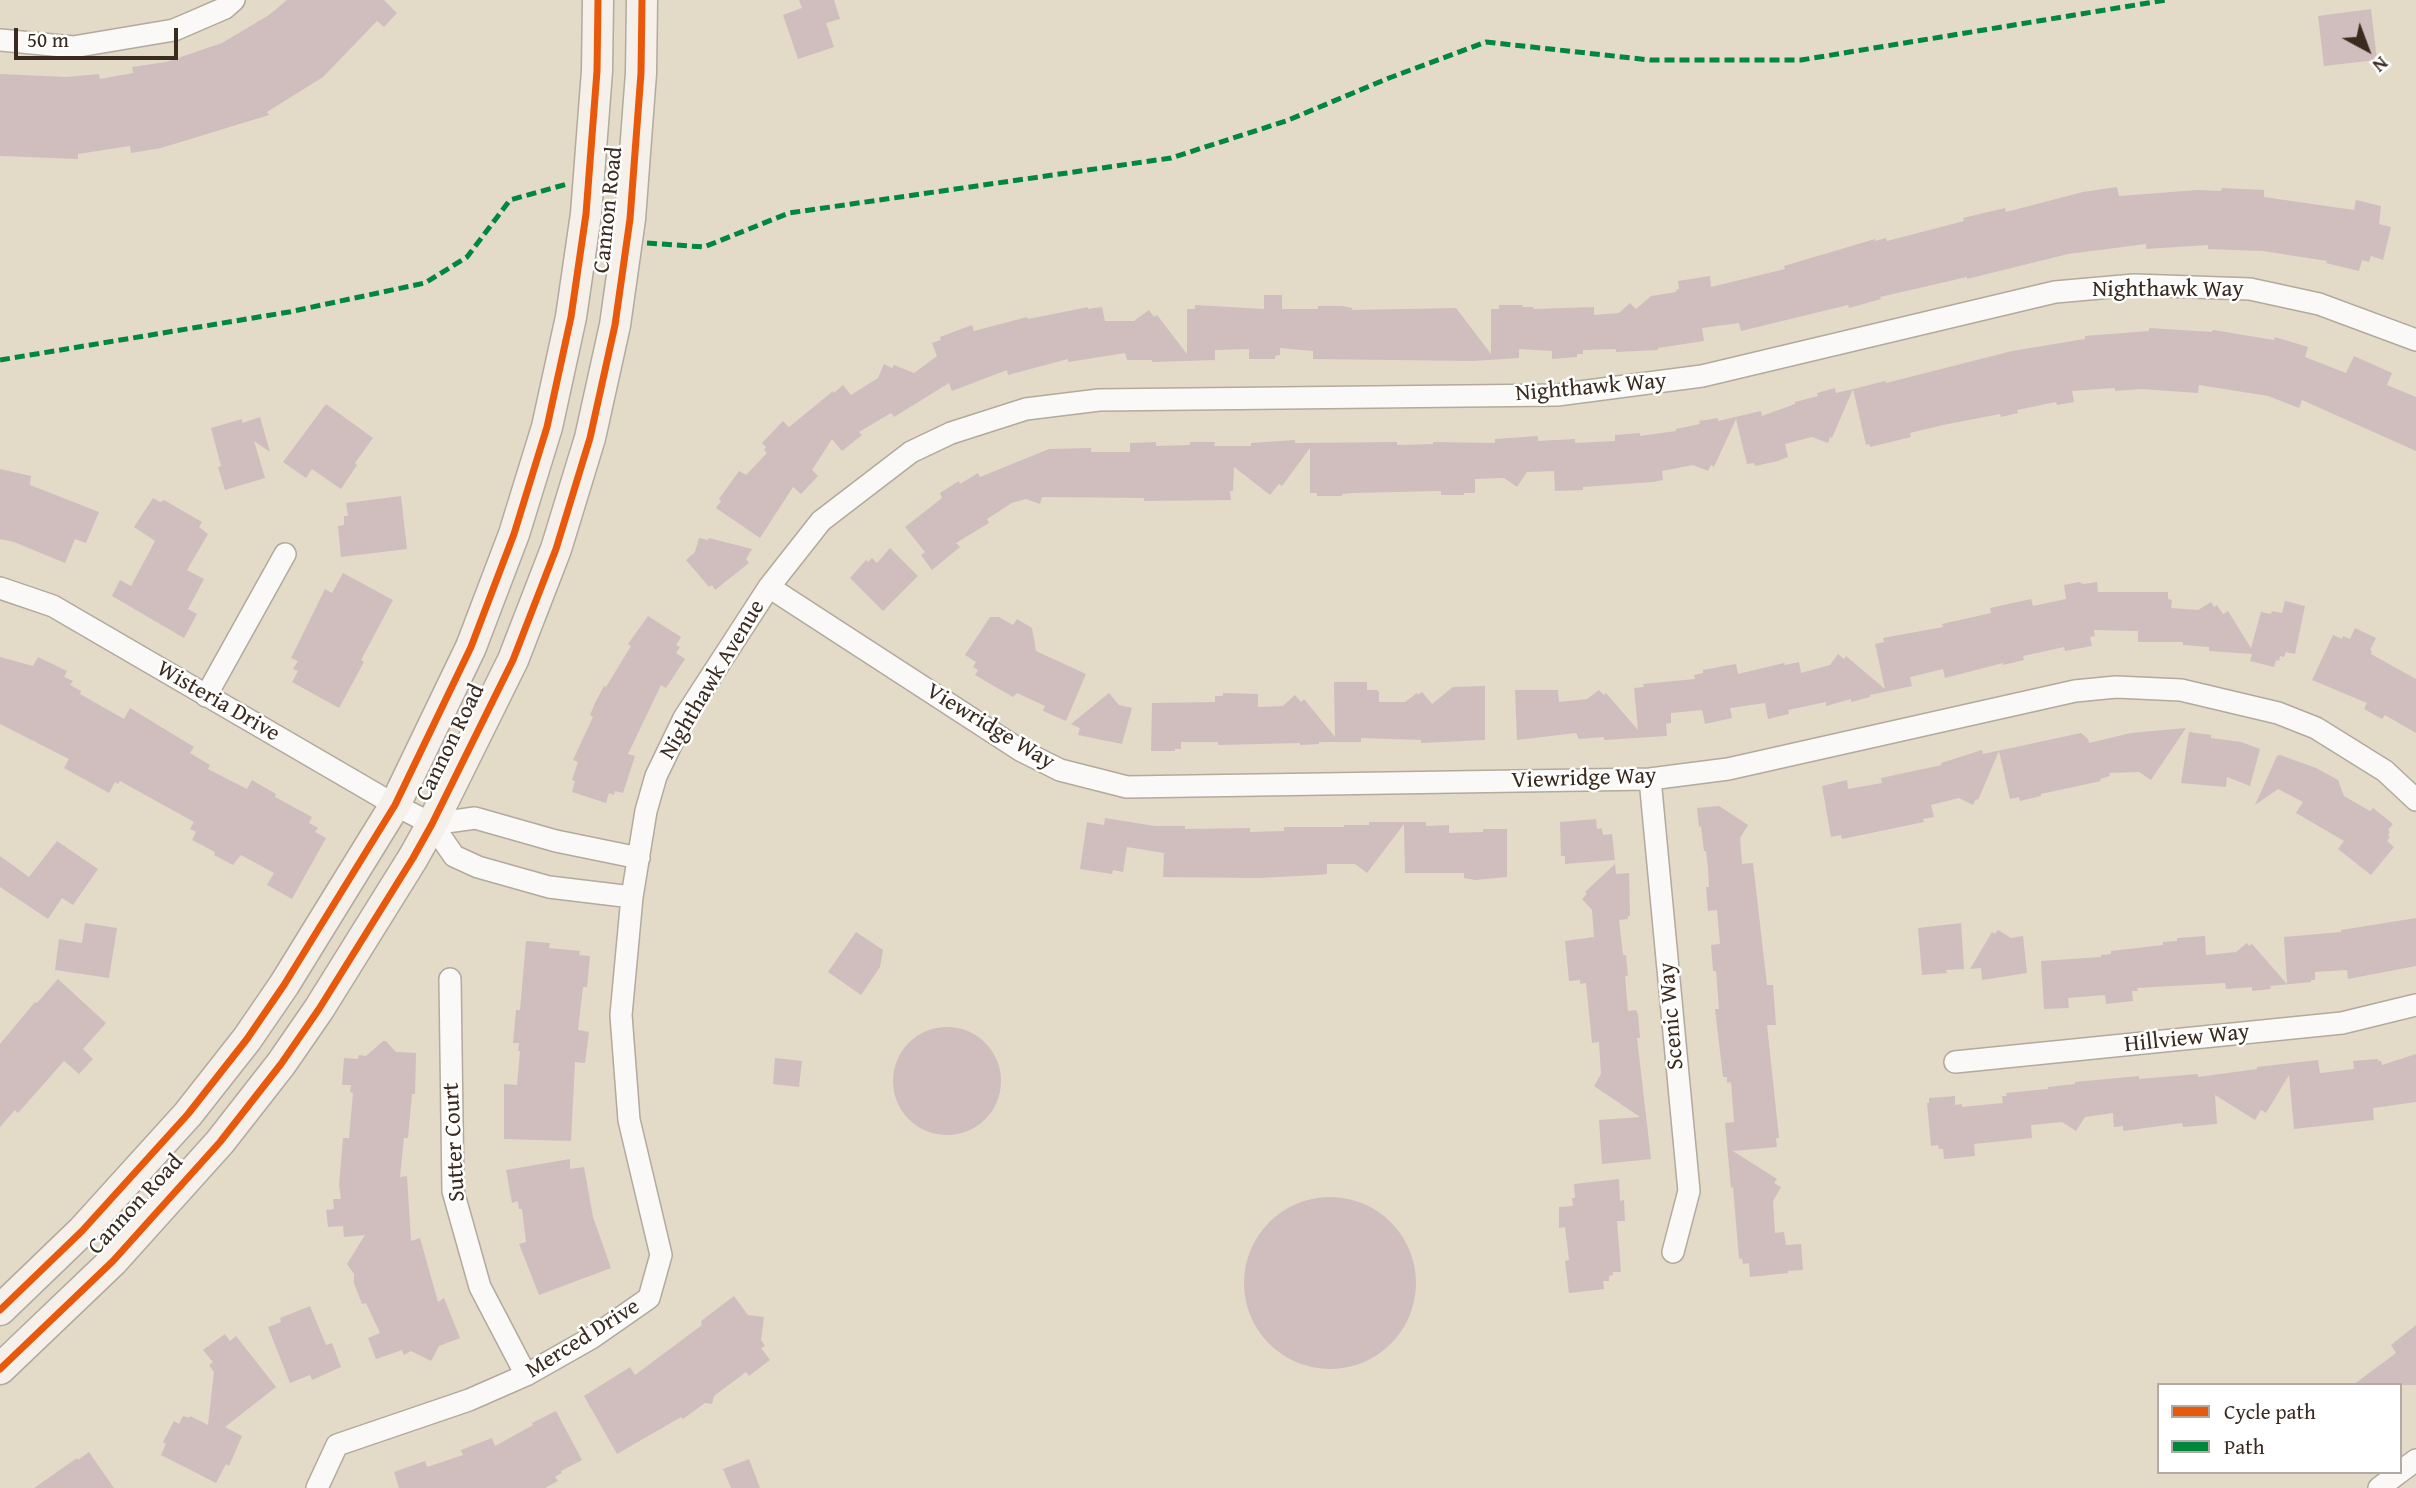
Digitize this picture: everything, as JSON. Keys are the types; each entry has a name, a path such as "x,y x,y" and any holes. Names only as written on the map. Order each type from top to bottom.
{"main road":[{"name":"Cannon Road","path":"0,1310 82,1231 188,1114 247,1040 395,806 471,647 514,534 547,427 571,317 586,214 597,71 598,0"},
{"name":"Cannon Road","path":"0,1369 113,1261 220,1142 281,1065 396,888 432,824 513,660 556,549 590,438 615,325 630,219 641,73 642,0"}],"street":[{"path":"0,40 73,47 174,30 225,8 234,0"},
{"name":"Nighthawk Way","path":"769,587 821,521 911,452 951,433 1026,409 1099,400 1557,395 1702,376 2055,292 2134,285 2250,289 2319,304 2416,340"},
{"path":"206,696 285,554"},
{"name":"Viewridge Way","path":"769,587 1020,750 1060,770 1127,787 1650,779 1728,769 2076,691 2116,687 2181,690 2278,713 2316,728 2385,771 2416,800"},
{"name":"Nighthawk Avenue","path":"632,897 646,811 656,776 684,718 769,587"},
{"name":"Wisteria Drive","path":"0,588 53,606 395,806 432,824"},
{"name":"Scenic Way","path":"1650,779 1689,1191 1673,1252"},
{"path":"632,897 549,887 478,867 454,856 432,824 475,818 556,841 639,858"},
{"name":"Merced Drive","path":"317,1488 337,1445 469,1400 526,1375 593,1337 649,1298 662,1255 629,1121 621,1016 632,897"},
{"name":"Sutter Court","path":"450,979 453,1191 480,1287 526,1375"},
{"name":"Hillview Way","path":"1955,1062 2342,1023 2416,1005"},
{"path":"2379,1488 2397,1474"}],"building":[{"path":"287,0 384,0 397,13 384,27 377,21 323,77 267,112 269,115 161,148 131,153 130,146 78,154 78,159 0,156 0,74 67,77 99,74 100,79 133,73 132,67 166,62 222,43 269,15"},
{"path":"799,0 834,0 840,19 826,23 834,47 798,59 783,15 802,8"},
{"path":"2371,9 2377,60 2324,66 2318,16"},
{"path":"2117,187 2119,196 2197,190 2221,191 2222,188 2264,190 2264,197 2354,210 2356,200 2381,206 2379,224 2391,227 2383,260 2371,256 2369,262 2362,260 2359,271 2326,263 2327,261 2263,251 2208,249 2208,245 2146,249 2146,244 2068,254 1880,297 1881,299 1849,308 1848,305 1741,331 1739,323 1702,328 1704,341 1658,350 1583,350 1583,354 1577,354 1577,357 1552,359 1552,351 1519,349 1519,358 1473,361 1313,359 1313,351 1280,348 1280,355 1275,356 1275,359 1249,359 1249,349 1215,350 1215,360 1152,362 1127,360 1125,353 1068,362 1068,359 1008,375 1007,370 952,391 949,383 894,417 891,413 859,432 862,435 842,451 832,439 812,470 818,476 801,494 793,487 760,538 716,508 721,501 719,499 739,471 746,475 767,453 762,443 783,421 789,427 843,385 851,395 878,378 884,364 914,373 937,356 932,343 941,340 940,337 972,325 974,331 1027,317 1028,319 1088,307 1102,307 1105,321 1134,321 1149,310 1154,317 1157,315 1187,354 1187,309 1195,309 1195,305 1264,309 1264,295 1282,295 1282,309 1318,309 1318,306 1342,306 1352,310 1456,308 1491,354 1491,309 1499,309 1499,305 1522,305 1534,309 1594,307 1594,315 1619,313 1630,303 1636,309 1651,296 1676,292 1679,289 1678,281 1710,276 1711,287 1785,269 1784,266 1875,239 1886,238 1887,241 2005,208 2006,212 2083,192"},
{"path":"2149,328 2213,330 2274,340 2275,337 2308,347 2305,357 2346,373 2354,356 2392,373 2387,385 2416,397 2416,451 2302,400 2299,408 2268,396 2199,385 2198,393 2141,389 2115,391 2115,388 2072,391 2074,402 2057,405 2056,402 2017,410 2018,413 2001,417 2000,414 1943,425 1910,433 1911,437 1870,447 1869,444 1866,445 1853,389 2012,351 2085,339 2085,336 2149,331"},
{"path":"1835,388 1836,393 1853,389 1828,443 1812,437 1785,444 1788,457 1755,466 1754,463 1747,464 1736,419 1714,467 1711,465 1708,471 1693,465 1662,471 1663,480 1652,482 1555,491 1554,471 1527,472 1517,487 1504,478 1475,479 1475,493 1464,495 1441,495 1441,491 1317,496 1317,493 1310,493 1310,448 1282,486 1279,484 1270,495 1234,467 1231,500 1144,501 1144,498 1042,497 1040,504 1026,499 1012,503 987,519 989,523 956,543 960,547 932,570 921,555 925,552 905,527 942,498 940,493 959,481 960,484 978,473 980,477 1049,449 1091,448 1091,452 1130,452 1130,443 1156,442 1156,446 1215,442 1214,446 1251,446 1251,443 1295,440 1295,443 1397,442 1397,445 1433,442 1495,443 1495,439 1538,436 1538,441 1615,441 1615,435 1640,433 1640,436 1676,431 1700,424 1699,421 1718,418 1718,421 1761,411 1762,416"},
{"path":"326,404 373,438 341,489 312,469 306,478 283,462"},
{"path":"260,417 270,452 254,441 265,478 225,490 211,428"},
{"path":"0,469 31,476 30,485 99,512 86,543 75,539 65,563 0,539"},
{"path":"401,496 407,549 341,557 338,526 344,525 344,516 348,516 346,503"},
{"path":"153,498 160,502 164,500 202,522 199,527 208,534 187,570 204,579 188,609 197,614 184,638 112,596 120,580 131,586 155,541 134,527"},
{"path":"699,538 752,549 746,559 749,563 715,590 712,585 709,587 686,560 695,552"},
{"path":"890,548 918,576 883,611 850,578 866,560 868,562 872,558 877,563"},
{"path":"343,573 393,600 339,708 292,682 298,671 293,669 298,661 291,658 325,589 332,593"},
{"path":"2097,582 2098,592 2168,592 2168,599 2172,600 2171,608 2198,610 2211,602 2214,607 2217,605 2223,614 2228,611 2251,648 2261,612 2282,613 2285,601 2305,606 2295,654 2286,652 2284,657 2280,656 2279,661 2276,660 2274,667 2250,661 2252,654 2209,651 2209,647 2183,645 2183,642 2138,642 2138,631 2094,630 2095,636 2090,637 2092,646 2065,651 2064,647 2023,656 2024,660 1945,678 1943,669 1910,677 1912,686 1851,702 1851,699 1826,706 1826,702 1788,710 1789,714 1768,719 1765,703 1730,708 1732,718 1705,724 1702,710 1671,713 1671,723 1666,724 1667,736 1604,740 1604,737 1579,739 1576,733 1517,740 1515,690 1558,690 1559,702 1587,699 1599,690 1604,695 1606,693 1638,730 1634,688 1644,687 1643,684 1695,679 1694,675 1703,673 1703,670 1736,664 1738,674 1799,662 1801,673 1830,665 1838,654 1844,659 1846,656 1885,689 1875,644 1884,642 1883,638 1943,627 1942,624 1991,613 1990,608 2031,599 2033,606 2066,599 2064,585"},
{"path":"648,616 681,637 676,645 680,647 676,653 685,659 666,688 661,685 628,754 635,756 623,793 609,793 606,803 572,792 575,781 572,780 578,762 573,760 593,717 590,715 595,703 631,646 628,644"},
{"path":"990,617 999,617 1013,625 1017,619 1032,628 1036,651 1086,674 1066,721 1043,711 1045,706 1017,693 1013,697 975,675 978,670 973,667 976,662 965,655"},
{"path":"2355,628 2376,638 2370,650 2371,654 2416,679 2416,733 2385,715 2382,719 2364,709 2367,703 2312,680 2333,635 2350,639"},
{"path":"0,657 33,666 38,657 67,671 64,677 73,681 70,685 81,691 80,694 124,719 130,708 194,747 190,753 210,765 208,769 247,789 252,780 276,794 275,797 312,817 309,823 318,828 315,832 326,838 292,899 267,885 274,873 241,855 233,865 192,840 196,832 190,829 194,822 120,781 118,784 115,782 109,793 64,768 69,759 0,724"},
{"path":"1334,682 1367,682 1367,690 1379,692 1379,702 1405,702 1422,692 1432,704 1453,687 1485,686 1485,740 1421,743 1421,740 1361,738 1361,742 1300,745 1181,742 1181,749 1175,751 1151,751 1152,703 1215,702 1215,696 1223,696 1223,693 1258,694 1258,707 1283,706 1295,695 1301,702 1304,699 1335,737"},
{"path":"1109,693 1119,705 1132,708 1122,744 1078,735 1080,728 1071,724"},
{"path":"2186,728 2151,780 2139,772 2109,773 2110,776 2100,779 2101,781 2020,801 2019,797 2010,799 1999,751 1978,800 1976,799 1973,805 1959,798 1931,805 1934,817 1923,819 1924,822 1842,839 1841,835 1831,837 1822,786 1847,780 1848,789 1882,783 1881,778 1942,765 1941,763 1982,750 1983,754 2081,733 2089,743 2131,733"},
{"path":"2189,732 2241,742 2260,749 2250,786 2227,777 2226,787 2181,783"},
{"path":"2277,756 2316,768 2338,780 2344,796 2370,811 2373,808 2393,824 2388,830 2390,837 2387,841 2394,847 2371,875 2338,849 2344,841 2296,813 2303,802 2278,789 2255,805"},
{"path":"1719,806 1748,825 1740,838 1742,864 1753,863 1767,985 1773,985 1776,1025 1767,1025 1779,1138 1776,1138 1777,1147 1733,1151 1777,1179 1774,1183 1781,1187 1773,1201 1775,1233 1784,1232 1786,1245 1801,1244 1803,1270 1788,1273 1750,1277 1749,1263 1743,1264 1742,1258 1739,1259 1725,1123 1734,1122 1731,1082 1727,1083 1727,1077 1723,1077 1715,1009 1719,1009 1711,945 1720,944 1717,910 1708,911 1708,869 1697,808"},
{"path":"1105,818 1155,826 1185,826 1185,829 1250,828 1250,832 1284,831 1284,827 1369,825 1369,822 1426,822 1426,826 1449,825 1449,833 1507,829 1507,877 1475,880 1464,878 1464,873 1405,873 1404,824 1367,873 1355,864 1327,864 1327,874 1317,875 1258,878 1163,877 1164,853 1127,847 1123,872 1113,870 1112,874 1080,869 1087,822 1104,825"},
{"path":"1596,819 1597,829 1602,828 1603,835 1612,834 1615,860 1565,864 1565,856 1561,856 1560,822"},
{"path":"57,841 98,869 73,905 62,898 48,919 0,887 0,856 29,877"},
{"path":"1615,864 1616,874 1629,873 1630,916 1628,919 1619,920 1623,955 1626,955 1628,1011 1636,1010 1638,1014 1640,1038 1637,1038 1651,1159 1602,1164 1599,1120 1640,1117 1594,1086 1601,1074 1599,1042 1592,1043 1586,983 1580,984 1580,980 1569,981 1565,941 1594,937 1592,910 1582,899 1587,894 1585,892"},
{"path":"2416,918 2416,966 2348,979 2347,970 2315,972 2315,980 2311,982 2270,986 2271,989 2252,991 2252,987 2226,989 2225,983 2137,988 2138,991 2132,991 2133,1001 2106,1004 2105,995 2068,998 2069,1008 2044,1009 2041,961 2101,957 2111,954 2111,951 2163,945 2163,942 2177,941 2177,938 2205,936 2206,955 2236,952 2247,943 2249,946 2252,944 2287,984 2284,937 2341,932"},
{"path":"85,923 117,928 109,978 55,970 59,939 82,943"},
{"path":"1961,923 1964,969 1922,975 1918,928"},
{"path":"1998,930 2011,938 2023,936 2027,973 1982,980 1981,968 1970,969 1992,932 1995,934"},
{"path":"856,932 883,950 880,967 861,995 828,972"},
{"path":"526,941 550,943 549,948 580,951 579,955 590,956 578,1030 589,1032 585,1063 575,1062 571,1141 504,1139 504,1084 517,1085 520,1051 519,1043 513,1043 516,1010 520,1010"},
{"path":"58,979 106,1023 83,1049 93,1059 79,1074 64,1061 18,1113 15,1110 0,1127 0,1044"},
{"path":"947,1027 968,1031 985,1043 997,1060 1001,1081 997,1102 985,1119 968,1131 947,1135 926,1131 909,1119 897,1102 893,1081 897,1060 909,1043 926,1031"},
{"path":"383,1041 396,1052 416,1053 415,1094 412,1094 408,1138 404,1138 400,1177 407,1176 411,1241 420,1238 438,1302 444,1298 460,1338 439,1346 431,1361 411,1351 404,1355 402,1350 376,1359 368,1338 380,1333 366,1303 362,1304 354,1283 354,1274 347,1264 365,1235 344,1237 343,1226 328,1227 326,1210 334,1209 333,1199 341,1199 339,1185 343,1138 349,1138 353,1093 350,1092 351,1085 342,1085 344,1058 358,1059 359,1055 366,1056"},
{"path":"2416,1054 2416,1102 2373,1108 2374,1120 2294,1129 2289,1075 2266,1113 2261,1110 2255,1120 2215,1095 2217,1124 2183,1127 2182,1123 2123,1131 2123,1126 2114,1127 2113,1113 2085,1117 2076,1131 2062,1122 2031,1125 2032,1138 1974,1144 1975,1156 1944,1159 1943,1149 1939,1149 1938,1145 1931,1146 1927,1103 1929,1098 1955,1096 1955,1105 1962,1104 1962,1107 2003,1103 2002,1096 2007,1096 2006,1093 2048,1089 2075,1082 2139,1076 2139,1079 2198,1074 2198,1077 2318,1060 2320,1073 2354,1069 2353,1061 2378,1059 2382,1065"},
{"path":"775,1058 802,1061 799,1087 773,1084"},
{"path":"570,1159 570,1169 584,1167 593,1217 611,1268 539,1295 519,1244 526,1242 522,1209 519,1209 518,1201 512,1203 506,1170"},
{"path":"1619,1179 1620,1201 1624,1200 1625,1221 1617,1221 1621,1272 1613,1272 1609,1281 1603,1281 1604,1289 1569,1293 1565,1261 1569,1260 1565,1227 1559,1228 1559,1207 1573,1206 1574,1184"},
{"path":"1330,1197 1363,1204 1391,1222 1409,1250 1416,1283 1409,1316 1391,1344 1363,1362 1330,1369 1297,1362 1269,1344 1251,1316 1244,1283 1251,1250 1269,1222 1297,1204"},
{"path":"734,1296 748,1315 764,1317 761,1340 765,1346 761,1348 770,1360 749,1376 746,1372 714,1396 712,1404 705,1403 683,1419 681,1417 617,1454 584,1396 630,1367 635,1375 702,1325 701,1321"},
{"path":"310,1306 326,1345 332,1343 341,1367 312,1380 310,1375 290,1383 268,1327 281,1322 280,1318"},
{"path":"2416,1325 2416,1385 2356,1383 2396,1353 2391,1345"},
{"path":"225,1334 230,1341 236,1336 276,1387 225,1427 242,1436 229,1466 226,1464 216,1483 161,1455 166,1444 163,1442 174,1421 179,1424 183,1416 190,1416 208,1425 214,1372 209,1365 213,1362 203,1350"},
{"path":"556,1411 582,1460 561,1471 562,1473 555,1477 558,1481 545,1488 399,1488 394,1472 425,1461 427,1467 463,1455 461,1450 492,1438 495,1446"},
{"path":"89,1452 114,1488 34,1488 77,1458 78,1460"},
{"path":"749,1459 760,1488 731,1488 723,1469"}],"marked path":[{"path":"647,243 704,247 789,213 1171,158 1286,121 1389,78 1486,42 1650,60 1801,60 2166,0"},
{"path":"0,360 289,312 425,283 467,257 510,200 567,184"}],"cycle path":[{"path":"0,1310 82,1231 188,1114 247,1039 284,985 395,805 471,647 514,534 547,427 571,317 586,214 597,71 598,0"},
{"path":"0,1369 113,1261 220,1142 281,1064 319,1009 413,858 513,660 556,549 590,438 615,325 630,219 641,73 642,0"}]}
